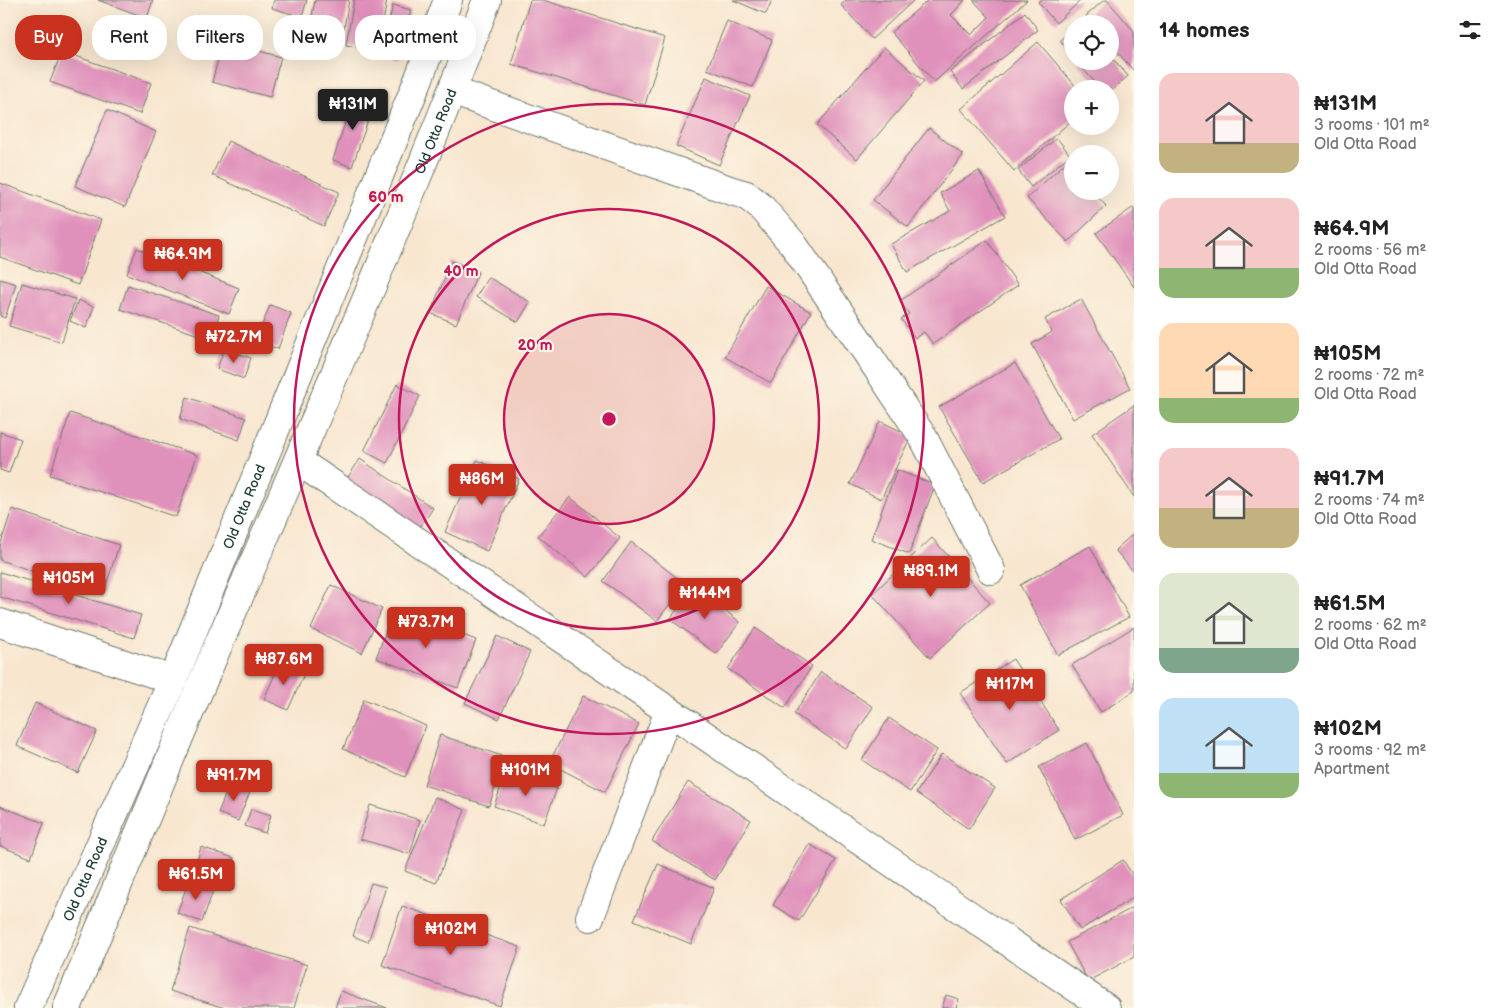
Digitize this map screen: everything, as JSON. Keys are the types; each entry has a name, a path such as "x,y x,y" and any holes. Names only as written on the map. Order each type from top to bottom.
{"street":[{"name":"Old Otta Road","path":"28,1008 173,680 415,87 448,0"},
{"name":"Old Otta Road","path":"67,1008 203,681 398,224 487,0"},
{"path":"452,91 732,192 746,195 761,207 792,244 923,436 992,570"},
{"path":"298,461 669,710 1106,1008"},
{"path":"0,623 173,680"},
{"path":"590,917 669,710"}],"building":[{"path":"98,0 153,0 148,15 139,15"},
{"path":"274,0 307,0 303,15 295,15 272,8"},
{"path":"315,0 349,0 345,22 345,15 312,15"},
{"path":"354,0 387,0 384,15 355,15 355,47 346,45"},
{"path":"530,0 543,0 665,38 645,105 511,64"},
{"path":"733,0 772,0 766,14"},
{"path":"846,0 914,0 872,39 841,5"},
{"path":"928,0 965,0 951,15 971,35 989,17 973,0 1027,0 934,82 891,32"},
{"path":"1040,0 1081,0 1056,23 1038,2"},
{"path":"1104,0 1107,0 1134,31 1134,71 1119,54 1119,15 1087,15"},
{"path":"393,5 411,10 410,15 390,15"},
{"path":"1025,12 1038,30 963,89 950,72"},
{"path":"727,21 772,40 753,87 707,69"},
{"path":"1064,36 1064,45 1060,40"},
{"path":"1038,42 1070,80 1064,80 1064,127 1014,171 961,109"},
{"path":"884,47 924,81 857,159 817,125"},
{"path":"263,52 273,55 273,60 280,60 270,97 212,82 218,60 263,60"},
{"path":"82,58 151,83 140,114 50,82 59,60 82,60"},
{"path":"1119,66 1128,76 1119,84 1119,80 1093,80 1084,70 1119,70"},
{"path":"706,77 750,96 719,165 676,146"},
{"path":"354,96 374,103 352,167 333,160"},
{"path":"107,110 156,132 125,207 75,186"},
{"path":"929,128 963,155 908,227 873,200"},
{"path":"1057,138 1064,147 1064,160 1031,187 1018,170"},
{"path":"228,141 339,192 324,226 212,175"},
{"path":"1064,164 1064,200 1100,200 1106,206 1068,242 1027,198"},
{"path":"979,171 1005,216 907,272 891,244 950,211 940,193"},
{"path":"0,183 101,220 78,285 0,257"},
{"path":"1134,207 1134,287 1096,233"},
{"path":"987,240 1018,285 933,344 924,332 915,338 901,319 909,314 900,301"},
{"path":"137,248 239,288 229,314 127,274"},
{"path":"452,261 478,272 456,324 430,313"},
{"path":"488,277 530,302 518,322 476,297"},
{"path":"0,279 16,284 5,318 0,316"},
{"path":"22,283 75,299 62,342 9,326"},
{"path":"128,285 219,315 211,339 120,309"},
{"path":"766,286 811,312 771,383 725,357"},
{"path":"1081,299 1130,388 1073,419 1032,344 1052,332 1045,319"},
{"path":"78,300 94,307 86,328 70,321"},
{"path":"270,305 291,313 278,349 256,341"},
{"path":"224,349 251,358 244,379 217,369"},
{"path":"1015,363 1059,439 983,482 939,407"},
{"path":"397,384 420,396 387,463 364,451"},
{"path":"187,397 246,418 239,440 180,419"},
{"path":"1134,405 1134,497 1092,434"},
{"path":"70,413 197,455 176,517 50,475"},
{"path":"880,421 911,436 881,499 850,484"},
{"path":"0,432 21,439 9,473 0,470"},
{"path":"360,459 433,508 419,529 346,480"},
{"path":"477,460 519,479 487,551 445,532"},
{"path":"897,470 935,485 909,554 871,539"},
{"path":"570,497 620,538 588,577 538,536"},
{"path":"12,509 119,545 103,595 0,560 0,546"},
{"path":"1134,533 1134,572 1115,550"},
{"path":"932,538 990,603 930,658 872,594"},
{"path":"631,542 685,584 657,621 603,581"},
{"path":"1090,546 1129,617 1058,655 1020,585"},
{"path":"0,572 141,615 134,638 0,597"},
{"path":"331,585 382,609 362,653 311,629"},
{"path":"694,587 740,622 716,654 670,619"},
{"path":"394,609 476,640 458,688 376,658"},
{"path":"1134,627 1134,691 1101,712 1072,665"},
{"path":"755,628 812,666 785,708 728,669"},
{"path":"497,636 530,652 499,719 465,703"},
{"path":"1013,659 1059,730 1007,764 960,693"},
{"path":"281,661 305,672 288,710 264,699"},
{"path":"821,672 873,707 846,749 794,714"},
{"path":"583,696 639,724 605,792 549,763"},
{"path":"364,699 426,726 405,777 343,749"},
{"path":"35,703 97,731 78,773 17,746"},
{"path":"889,718 937,750 910,792 862,760"},
{"path":"440,735 505,757 489,806 424,785"},
{"path":"1087,743 1123,815 1075,840 1039,767"},
{"path":"942,754 995,788 969,829 916,793"},
{"path":"507,770 557,788 544,824 494,806"},
{"path":"688,782 751,820 715,880 652,841"},
{"path":"230,783 250,792 238,821 218,813"},
{"path":"435,797 465,810 436,883 405,871"},
{"path":"370,805 420,820 410,854 360,839"},
{"path":"0,806 44,823 31,858 0,846"},
{"path":"251,809 271,815 265,833 245,826"},
{"path":"809,844 836,860 799,921 773,905"},
{"path":"201,847 234,858 229,874 196,864"},
{"path":"1123,860 1134,877 1134,897 1080,930 1061,899"},
{"path":"658,864 714,888 691,944 634,920"},
{"path":"189,880 214,888 202,922 177,913"},
{"path":"371,883 386,887 368,942 353,936"},
{"path":"402,906 520,947 500,1006 382,965"},
{"path":"1134,907 1134,957 1088,981 1067,942"},
{"path":"190,928 307,965 294,1008 225,1008 170,991"},
{"path":"341,991 387,1008 335,1008"},
{"path":"946,995 959,999 956,1008 942,1008"}]}
